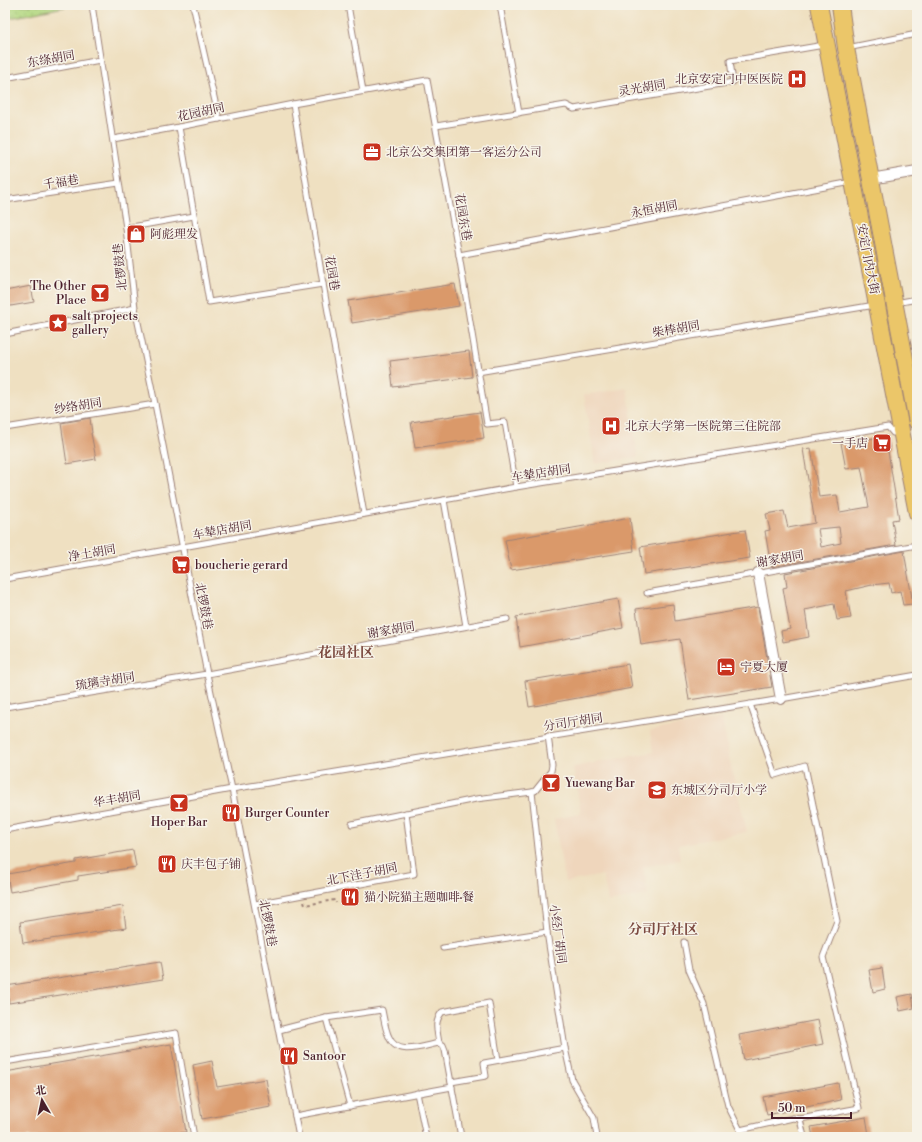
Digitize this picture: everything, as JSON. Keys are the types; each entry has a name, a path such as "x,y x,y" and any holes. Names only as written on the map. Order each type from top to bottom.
{"main road":[{"name":"安定门内大街","path":"819,5 917,514"},
{"name":"安定门内大街","path":"840,5 846,48 917,422"}],"street":[{"path":"871,179 917,171"},
{"path":"901,432 917,429"},
{"path":"758,574 781,699"}],"lane":[{"name":"北锣鼓巷","path":"92,5 126,228 135,308 207,674 232,789 299,1137"},
{"path":"193,5 219,119"},
{"path":"293,104 363,91 348,5"},
{"path":"500,5 519,113"},
{"path":"846,48 917,34"},
{"name":"灵光胡同","path":"436,126 566,105 574,109 733,82 730,61 826,45"},
{"name":"东绦胡同","path":"5,78 100,60"},
{"name":"花园东巷","path":"363,91 427,80 459,255 487,424 505,422 516,488"},
{"name":"花园胡同","path":"113,139 293,104"},
{"name":"花园巷","path":"293,104 364,514"},
{"path":"180,127 209,302 323,284"},
{"name":"永恒胡同","path":"459,255 853,182"},
{"name":"千福巷","path":"5,200 119,183"},
{"path":"126,228 194,216"},
{"path":"895,304 917,299"},
{"name":"柴棒胡同","path":"478,372 877,305"},
{"path":"5,334 135,308"},
{"name":"纱络胡同","path":"5,428 155,404"},
{"name":"车辇店胡同","path":"183,547 444,500 886,427 888,427 893,433 901,432"},
{"path":"444,500 466,626"},
{"name":"谢家胡同","path":"647,593 917,545"},
{"name":"净土胡同","path":"5,579 183,547"},
{"name":"谢家胡同","path":"207,674 466,626 507,620"},
{"name":"琉璃寺胡同","path":"5,707 207,674"},
{"name":"分司厅胡同","path":"232,789 781,699 917,675"},
{"path":"684,942 689,970 704,1004 728,1106 740,1130 793,1118 800,1119 859,1108 823,957 837,921 805,766 775,775 750,704"},
{"path":"352,824 476,799 535,791 551,771 552,765 548,736"},
{"name":"华丰胡同","path":"5,830 232,789"},
{"name":"小经厂胡同","path":"532,792 547,932 565,1048 572,1080 594,1118 597,1137"},
{"name":"北下洼子胡同","path":"254,904 414,874 406,813"},
{"path":"443,948 547,932"},
{"path":"461,1137 445,1050 443,1045 439,1042 437,1021 442,1012 489,1003 498,1060"},
{"path":"279,1030 326,1018 382,1010 388,1036 395,1046 404,1049 439,1042"},
{"path":"326,1018 350,1106"},
{"path":"5,1062 176,1034 194,1137"},
{"path":"295,1116 452,1085 486,1076 484,1063 565,1048"},
{"path":"417,1093 426,1137"},
{"path":"800,1119 804,1137"}],"path":[{"path":"303,895 305,905 335,900 336,903"}],"shaded area":[{"name":"北京大学第一医院第三住院部","path":"627,388 638,457 595,464 584,395"},
{"name":"东城区分司厅小学","path":"722,718 730,762 747,832 678,845 680,860 643,867 648,895 608,902 603,875 565,882 554,819 581,814 573,767 653,752 650,731"}],"green space":[{"path":"5,5 74,5 5,19"}],"building":[{"path":"455,284 459,306 352,323 348,301"},
{"path":"31,286 34,302 5,307 5,291"},
{"path":"469,351 472,377 393,387 390,361"},
{"path":"480,412 484,438 415,448 411,422"},
{"path":"90,418 96,459 67,464 61,423"},
{"path":"887,436 899,519 892,520 896,545 771,567 765,531 770,530 766,514 784,511 788,528 815,523 803,449 811,448 819,497 837,495 840,512 869,507 861,467 846,469 841,443","holes":["839,527 841,543 821,547 818,529"]},
{"path":"630,518 634,551 511,570 505,540"},
{"path":"745,530 750,558 644,574 640,547"},
{"path":"904,551 913,604 903,605 900,591 891,593 889,583 846,591 851,618 837,620 834,604 805,610 809,637 783,642 781,631 790,629 783,588 787,587 785,573"},
{"path":"618,599 623,628 520,647 516,617"},
{"name":"宁夏大厦","path":"673,604 675,621 758,607 772,687 689,700 680,639 641,645 636,609"},
{"path":"628,664 632,688 529,707 525,681"},
{"path":"133,850 136,867 78,876 78,880 10,892 7,874 76,863 76,860"},
{"path":"123,906 126,928 23,943 20,922"},
{"path":"160,962 163,979 9,1003 6,986"},
{"path":"882,968 885,989 873,992 869,970"},
{"path":"912,994 914,1008 900,1011 897,997"},
{"path":"818,1020 823,1044 744,1060 739,1035"},
{"path":"171,1044 186,1132 158,1137 156,1137 156,1135 146,1137 5,1137 5,1072"},
{"path":"212,1061 217,1087 266,1079 271,1107 202,1119 193,1065"},
{"path":"838,1083 841,1100 767,1115 763,1097"},
{"path":"866,1117 869,1135 860,1137 813,1137 811,1127"}],"place":[{"name":"北京安定门中医医院","path":"797,79"},
{"name":"北京公交集团第一客运分公司","path":"372,152"},
{"name":"阿彪理发","path":"136,234"},
{"name":"The Other Place","path":"100,293"},
{"name":"salt projects gallery","path":"58,323"},
{"name":"北京大学第一医院第三住院部","path":"611,426"},
{"name":"一手店","path":"882,443"},
{"name":"boucherie gerard","path":"181,565"},
{"name":"宁夏大厦","path":"726,667"},
{"name":"Yuewang Bar","path":"551,783"},
{"name":"东城区分司厅小学","path":"657,790"},
{"name":"Hoper Bar","path":"179,803"},
{"name":"Burger Counter","path":"231,813"},
{"name":"庆丰包子铺","path":"167,864"},
{"name":"猫小院猫主题咖啡·餐","path":"350,897"},
{"name":"Santoor","path":"289,1056"}],"district":[{"name":"花园社区","path":"346,652"},
{"name":"分司厅社区","path":"663,929"}]}
